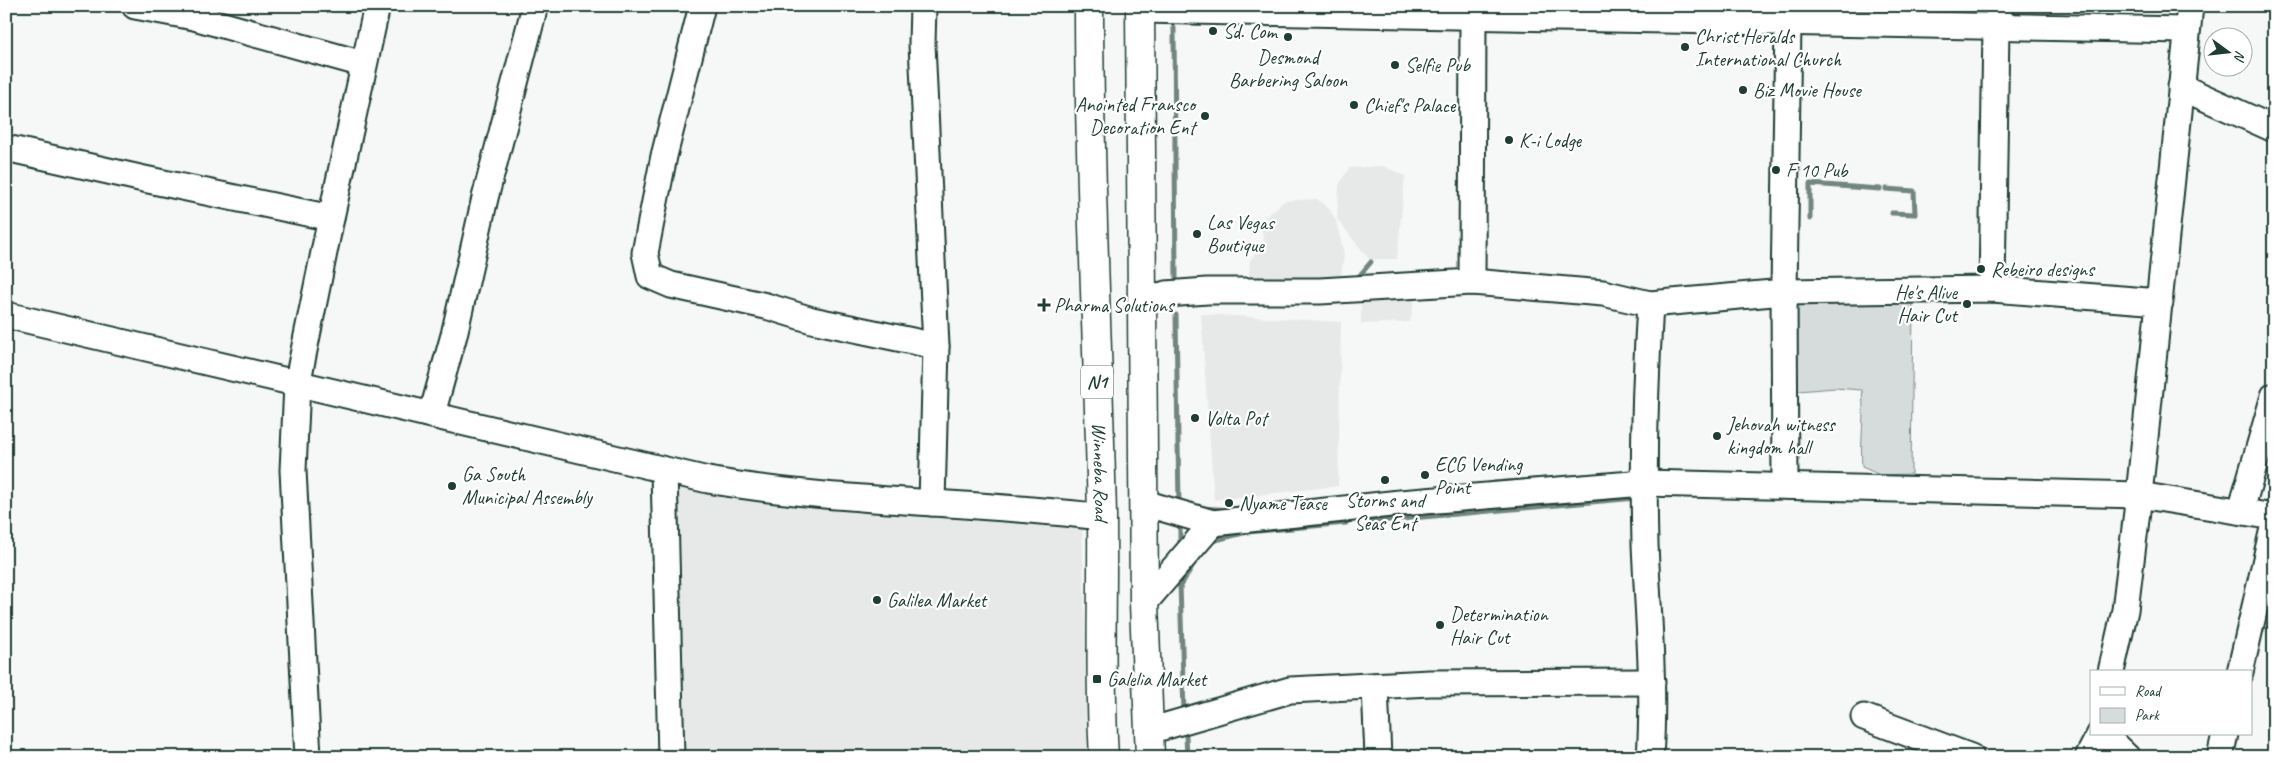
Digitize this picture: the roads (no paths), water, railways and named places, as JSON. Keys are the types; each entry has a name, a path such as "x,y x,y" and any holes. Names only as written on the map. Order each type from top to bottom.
{"highway":[{"name":"Winneba Road","path":"1089,6 1090,148 1102,516 1100,693 1104,757"},
{"name":"Winneba Road","path":"1140,8 1144,603 1150,744"}],"street":[{"path":"135,6 194,17 363,64"},
{"path":"308,757 293,470 297,385 363,64 377,6"},
{"path":"427,414 436,403 454,336 485,198 535,6"},
{"path":"702,6 664,156 645,253 650,276 671,284 766,306 812,320 936,346"},
{"path":"923,6 922,53 936,346 932,503"},
{"path":"1140,8 1357,10 1473,16 1788,22 1998,16 2188,18 2139,495 2125,610 2112,670"},
{"path":"1472,282 1473,16"},
{"path":"1992,289 1998,16"},
{"path":"1788,22 1784,292 1785,482 1788,486"},
{"path":"2181,87 2274,129"},
{"path":"6,148 144,180 331,218"},
{"path":"1143,300 1166,294 1207,291 1320,291 1472,282 1602,293 1650,304 1784,292 1992,289 2160,302"},
{"path":"1650,304 1645,379 1644,483 1653,712 1650,757"},
{"path":"6,315 664,471 760,489 1034,509 1102,516"},
{"path":"2240,510 2274,396"},
{"path":"664,471 671,757"},
{"path":"1144,503 1213,522 1400,502 1644,483 2139,495 2274,517"},
{"path":"1144,603 1213,522"},
{"path":"2240,670 2274,524"},
{"path":"1150,744 1290,690 1375,686 1652,682"},
{"path":"1375,686 1378,757"},
{"path":"1864,717 1918,747 1971,757"},
{"path":"2088,757 2100,736"},
{"path":"2103,736 2127,757"},
{"path":"2220,757 2225,736"}],"waterway":[{"path":"1174,28 1176,278"},
{"path":"1810,219 1810,184 1880,189"},
{"path":"1886,189 1914,191 1915,214 1892,213"},
{"path":"1355,281 1371,262"},
{"path":"1176,315 1179,505"},
{"path":"1494,483 1585,476"},
{"path":"1367,522 1636,498"},
{"path":"1202,508 1231,510"},
{"path":"1180,521 1180,548"},
{"path":"1208,542 1247,532 1346,523"},
{"path":"1180,587 1194,563"},
{"path":"1180,584 1184,713"},
{"path":"1186,736 1187,757"}],"place":[{"name":"Sd. Com","path":"1213,31"},
{"name":"Desmond Barbering Saloon","path":"1288,37"},
{"name":"Christ Heralds International Church","path":"1685,47"},
{"name":"Selfie Pub","path":"1395,65"},
{"name":"Biz Movie House","path":"1743,90"},
{"name":"Chief's Palace","path":"1354,105"},
{"name":"Anointed Fransco Decoration Ent","path":"1205,116"},
{"name":"K-i Lodge","path":"1509,140"},
{"name":"F 10 Pub","path":"1776,170"},
{"name":"Las Vegas Boutique","path":"1197,234"},
{"name":"Rebeiro designs","path":"1981,269"},
{"name":"He's Alive Hair Cut","path":"1967,304"},
{"name":"Pharma Solutions","path":"1044,305"},
{"name":"Volta Pot","path":"1195,418"},
{"name":"Jehovah witness kingdom hall","path":"1717,436"},
{"name":"ECG Vending Point","path":"1425,475"},
{"name":"Storms and Seas Ent","path":"1385,480"},
{"name":"Ga South Municipal Assembly","path":"452,486"},
{"name":"Nyame Tease","path":"1229,503"},
{"name":"Galilea Market","path":"877,600"},
{"name":"Determination Hair Cut","path":"1440,625"},
{"name":"Galelia Market","path":"1097,679"}]}
